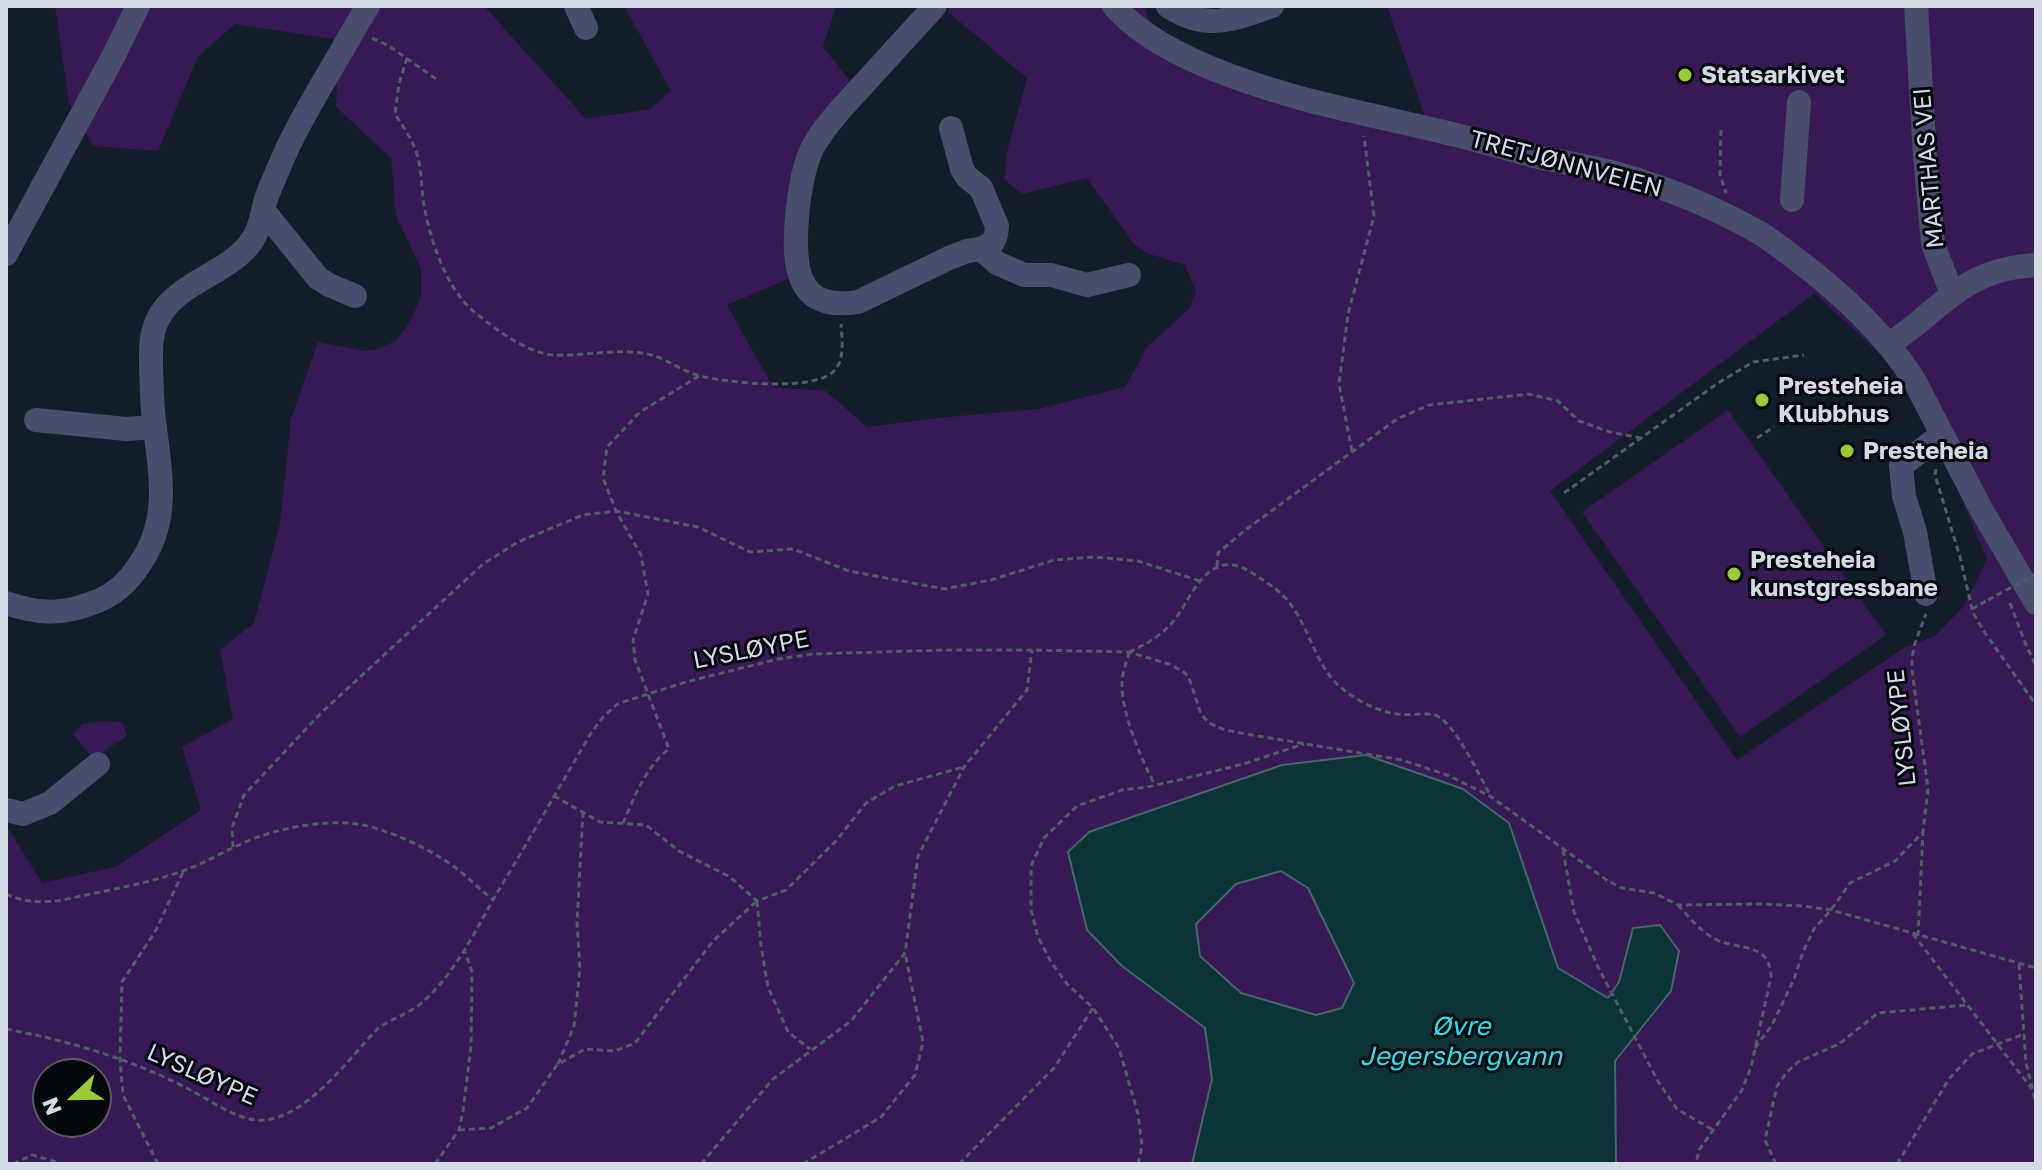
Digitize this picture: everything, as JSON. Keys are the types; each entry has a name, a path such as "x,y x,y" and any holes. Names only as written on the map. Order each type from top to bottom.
{"street":[{"path":"6,254 138,6"},
{"path":"6,603 38,611 79,608 107,596 134,574 149,549 162,504 151,351 155,323 168,304 244,250 253,240 266,199 292,138 368,6"},
{"path":"935,6 825,128 812,150 798,198 796,260 806,288 820,300 841,305 858,302 949,258 981,249 993,242 997,226 981,188 962,169 951,128"},
{"name":"TRETJØNNVEIEN","path":"1114,6 1137,28 1184,56 1258,86 1616,173 1691,198 1760,233 1810,270 1889,345 1914,380 1981,509 2036,603"},
{"path":"1168,6 1195,19 1216,22 1272,6"},
{"name":"MARTHAS VEI","path":"1916,6 1933,244 1952,294"},
{"path":"1792,200 1799,102"},
{"path":"263,210 318,278 355,296"},
{"path":"981,249 997,263 1024,275 1051,275 1087,285 1129,275"},
{"path":"1889,345 1963,286 1994,272 2036,265"},
{"path":"36,420 126,429 155,427"},
{"path":"1926,594 1915,532 1904,496 1901,466 1932,442 1944,437"},
{"path":"6,810 23,814 50,803 98,764"}],"path":[{"path":"354,29 407,58 439,81"},
{"path":"407,58 395,114 417,153 424,206 437,255 457,292 470,308 528,348 553,355 649,354 699,376 757,384 806,383 835,370 841,356 841,305"},
{"path":"1352,452 1339,384 1348,314 1374,216 1363,128"},
{"path":"1721,130 1720,175 1727,195"},
{"path":"1564,493 1718,383 1753,362 1804,355"},
{"path":"623,823 636,793 659,756 669,749 635,660 633,640 648,594 641,555 616,511 603,478 607,447 640,412 699,376"},
{"path":"1155,786 1140,753 1124,700 1122,682 1129,652 1147,643 1172,623 1200,581 1217,568 1218,553 1397,419 1429,405 1529,394 1558,401 1579,421 1589,425 1641,438"},
{"path":"1757,438 1774,427"},
{"path":"1937,465 1935,475 1972,609 1985,633 2036,705"},
{"path":"233,847 232,828 244,795 322,712 483,564 518,542 583,515 616,511 698,527 750,552 793,549 849,571 944,589 991,580 1054,560 1095,557 1138,561 1200,581"},
{"name":"LYSLØYPE","path":"1217,568 1231,564 1244,568 1275,588 1298,616 1324,668 1350,694 1380,710 1397,714 1434,715 1442,720 1466,752 1490,796"},
{"path":"1972,609 2036,574"},
{"name":"LYSLØYPE","path":"1755,1048 1772,1025 1814,929 1850,883 1895,861 1923,832 1928,789 1912,658 1927,610 1926,594"},
{"path":"1866,595 1888,596"},
{"name":"LYSLØYPE","path":"6,1029 55,1038 120,1060 172,1079 222,1108 259,1120 270,1120 311,1099 377,1029 421,1004 437,988 465,952 603,717 616,705 686,682 778,659 813,654 945,650 1129,652 1184,672 1201,714 1209,723 1225,730 1402,760 1447,775 1490,796 1608,881 1622,888 1654,893 1678,905 1716,940 1761,952 1768,960 1771,977 1751,1067 1742,1090 1699,1150 1696,1164"},
{"path":"803,1164 881,1117 915,1075 923,1042 905,953 918,856 964,767 1027,690 1032,650"},
{"path":"1138,1164 1142,1146 1138,1114 1119,1048 1093,1008 1067,984 1038,937 1031,910 1031,866 1044,838 1077,806 1122,790 1155,786 1243,764 1308,743"},
{"path":"557,1065 585,1049 615,1051 635,1043 713,941 757,901 786,890 836,841 866,803 895,786 964,767"},
{"path":"554,796 600,822 646,825 679,851 730,877 757,901 768,987 788,1032 812,1050"},
{"path":"459,1130 491,1128 527,1108 557,1065 574,1026 580,969 577,922 583,812"},
{"path":"6,894 19,900 40,903 155,880 264,835 330,824 363,825 410,841 443,859 493,900"},
{"path":"1923,832 1915,935 2032,1089"},
{"path":"1563,850 1574,912 1598,967 1659,1083 1677,1109 1713,1130"},
{"path":"158,1164 123,1095 120,1060 122,982 156,930 184,870"},
{"name":"LYSLØYPE","path":"1678,905 1762,904 1831,910 2036,968"},
{"path":"435,1164 459,1130 471,1046 472,972 465,952"},
{"path":"701,1164 773,1079 851,1021 905,953"},
{"path":"2019,963 2026,1063 2036,1103"},
{"path":"1776,1164 1765,1140 1777,1086 1798,1062 1839,1044 1878,1013 1967,1005"},
{"path":"959,1164 1054,1068 1093,1008"},
{"path":"1897,1164 1949,1079 1972,1054 2024,1034"},
{"path":"13,1164 32,1155 63,1164"}],"shaded area":[{"path":"55,6 484,6 586,119 650,109 671,91 624,6 836,6 823,47 854,86 808,179 799,274 727,305 773,387 826,391 867,427 1038,409 1125,387 1148,346 1189,309 1196,291 1185,265 1146,253 1134,244 1087,178 1022,194 1004,179 1007,152 1027,78 948,12 950,6 1143,6 1165,51 1430,131 1387,6 2036,6 2036,1164 1616,1164 1615,1061 1671,991 1633,928 1619,982 1608,998 1558,968 1509,823 1282,765 1089,832 1122,966 1205,1028 1212,1079 1192,1164 6,1164 6,825 42,883 115,867 201,810 182,747 233,719 220,650 254,623 280,523 291,419 318,342 365,351 378,349 397,340 411,320 421,296 421,268 396,216 391,158 336,107 339,40 235,24 198,57 158,151 93,146 69,103","holes":["1815,293 1898,371 1947,465 1987,559 1964,606 1935,636 1904,648 1737,760 1550,491"]},
{"name":"Presteheia kunstgressbane","path":"1728,410 1886,635 1740,737 1582,512"},
{"path":"122,722 127,736 100,754 90,755 73,734 83,724"},
{"path":"1281,871 1308,888 1354,983 1342,1008 1316,1016 1241,993 1200,956 1196,924 1236,884"}],"water":[{"name":"Øvre Jegersbergvann","path":"1366,755 1463,789 1509,823 1558,968 1608,998 1619,982 1633,928 1660,925 1679,951 1671,991 1615,1061 1616,1164 1192,1164 1212,1079 1205,1028 1122,966 1087,930 1068,852 1089,832 1282,765","holes":["1281,871 1308,888 1354,983 1342,1008 1316,1015 1241,993 1200,956 1196,924 1236,884"]}],"place":[{"name":"Statsarkivet","path":"1685,75"},
{"name":"Presteheia Klubbhus","path":"1762,400"},
{"name":"Presteheia","path":"1847,451"},
{"name":"Presteheia kunstgressbane","path":"1734,574"}]}
